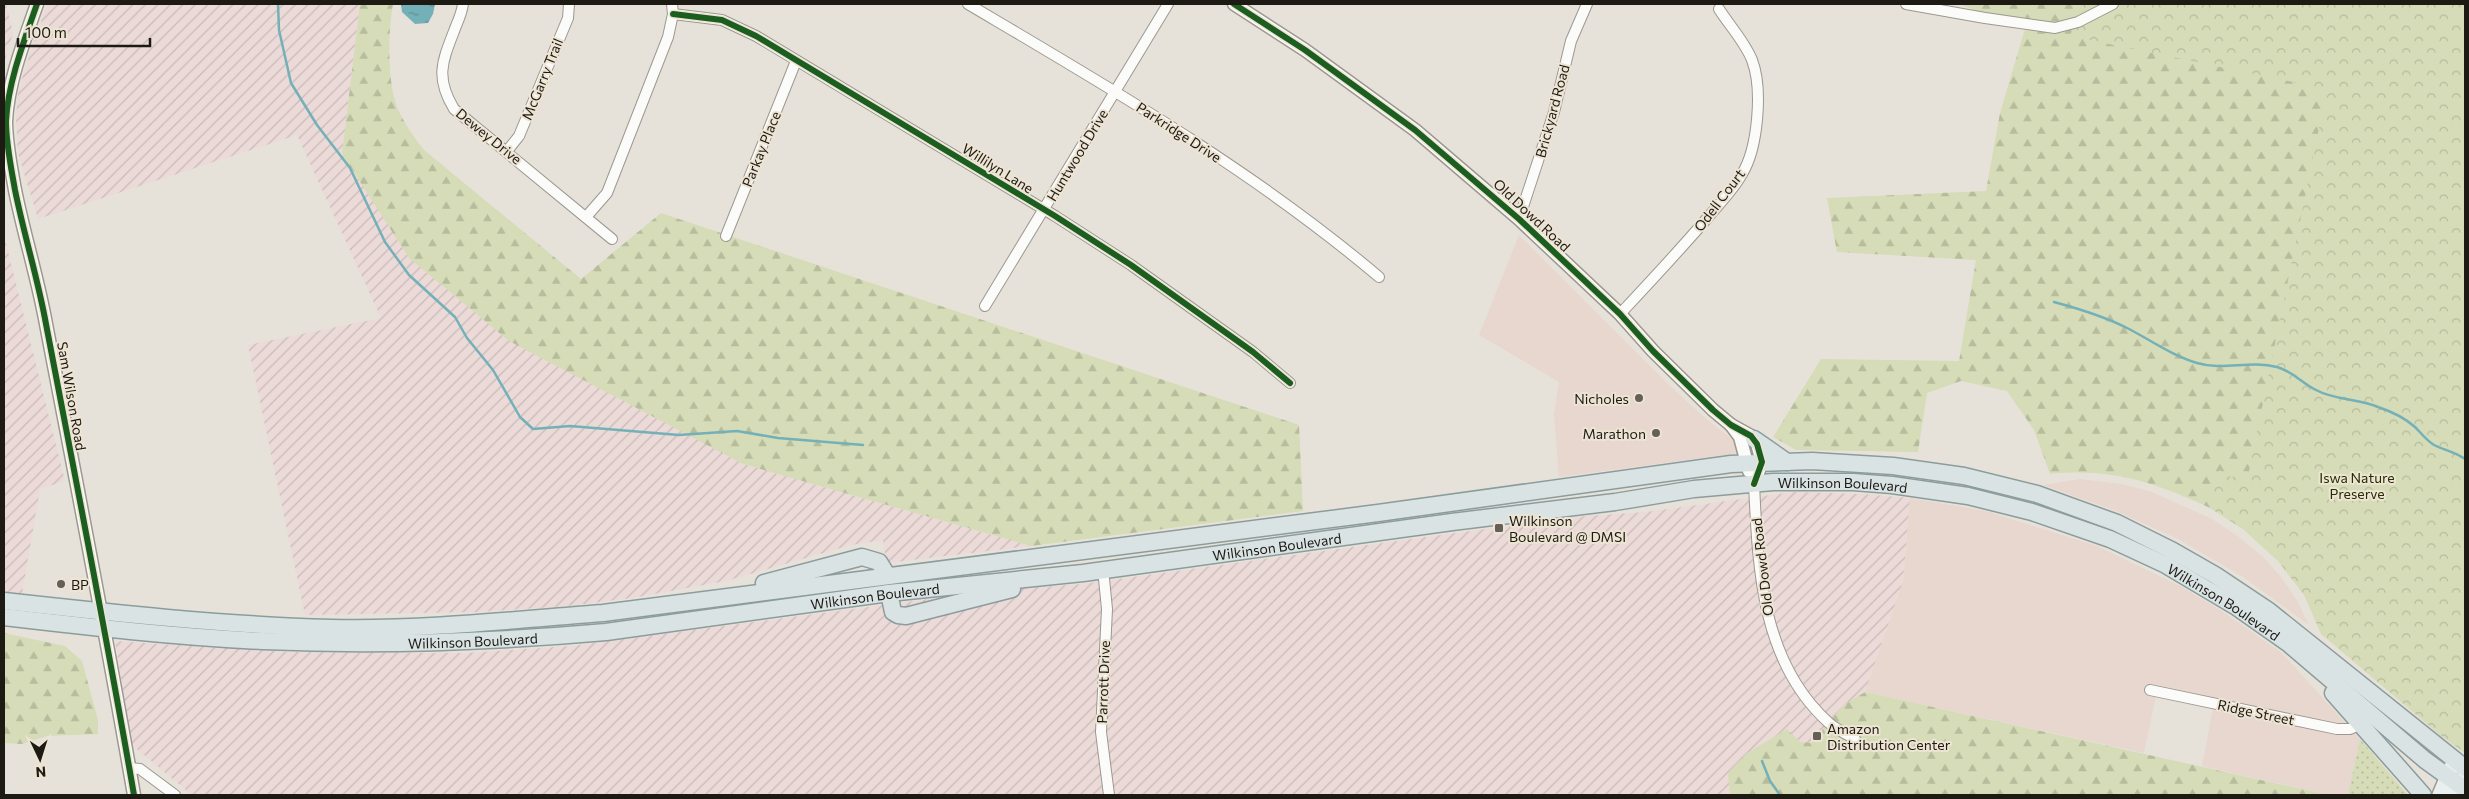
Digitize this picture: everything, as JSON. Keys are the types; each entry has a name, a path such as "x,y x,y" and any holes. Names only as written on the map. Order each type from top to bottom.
{"main road":[{"path":"1754,439 1787,462"},
{"name":"Wilkinson Boulevard","path":"4,601 203,621 332,628 488,622 603,613 691,601 862,557 879,562 887,575 1322,521 1754,463 1787,462 1893,466 1964,476 2037,494 2081,509 2141,534 2214,575 2269,611 2460,764"},
{"name":"Wilkinson Boulevard","path":"4,616 106,629 206,638 292,642 490,640 606,632 889,593 1083,573 1615,502 1694,489 1754,484 1854,482 1892,485 1968,496 2076,526 2135,550 2206,587 2290,644 2458,785"},
{"path":"2135,550 2141,534"},
{"path":"889,593 893,612 906,616 1083,573"},
{"path":"2290,644 2423,795"},
{"path":"2440,795 2458,785 2460,764"}],"street":[{"name":"Sam Wilson Road","path":"37,4 13,80 7,110 7,139 27,245 46,322 65,430 106,629 134,795"},
{"name":"Dewey Drive","path":"463,4 442,63 441,80 446,95 454,108 612,238"},
{"name":"McGarry Trail","path":"507,151 519,136 568,18 569,4"},
{"name":"Parkridge Drive","path":"968,4 1115,91 1258,185 1345,249 1379,277"},
{"name":"Huntwood Drive","path":"985,306 1168,4"},
{"name":"Old Dowd Road","path":"1234,4 1305,50 1400,119 1467,172 1620,314 1674,373 1731,426 1740,437 1745,451 1754,463 1763,593 1768,620 1777,647 1792,676 1810,702 1829,723 1855,739"},
{"name":"Brickyard Road","path":"1519,219 1554,112 1571,41 1587,4"},
{"path":"1906,4 2055,28 2078,22 2113,4"},
{"path":"586,217 607,193 668,37 673,9"},
{"name":"Willilyn Lane","path":"673,9 722,20 756,36 1044,210 1156,282 1254,352 1290,384"},
{"name":"Odell Court","path":"1620,314 1670,262 1743,174 1758,108 1759,91 1752,59 1719,9"},
{"name":"Parkay Place","path":"726,236 796,61"},
{"name":"Old Dowd Road","path":"1731,426 1754,439"},
{"path":"1754,439 1757,444 1754,463"},
{"name":"Parrott Drive","path":"1103,569 1107,609 1101,732 1109,795"},
{"path":"887,575 889,593"},
{"path":"488,622 490,640"},
{"name":"Ridge Street","path":"2150,690 2337,729 2350,729 2361,724"},
{"path":"129,768 140,769 175,795"}],"shaded area":[{"path":"4,4 6,4 13,33 4,64"},
{"path":"47,4 360,4 342,155 743,464 1031,546 886,563 883,540 851,545 726,581 632,598 567,606 476,612 305,615 248,345 381,318 297,135 38,219 18,153 16,118 18,93"},
{"path":"4,235 65,481 40,489 22,594 4,592"},
{"path":"1519,235 1665,381 1705,418 1737,443 1739,453 1559,477 1554,414 1559,382 1479,335"},
{"path":"2080,479 2121,484 2152,492 2212,519 2239,537 2263,557 2281,577 2296,599 2309,625 2243,577 2178,539 2116,511 2043,485"},
{"path":"1793,492 1863,494 1910,498 1903,581 1865,692 1844,705 1784,775 1798,795 192,795 132,745 115,641 289,652 466,653 571,646 997,590 1082,584 1573,517 1646,512"},
{"path":"1910,498 1986,511 2097,546 2180,586 2222,611 2282,653 2360,739 2348,795 2329,795 2202,766 2213,708 2156,696 2144,753 1865,692 1903,581"}],"green space":[{"path":"360,4 393,4 389,56 391,83 397,107 412,134 424,150 581,279 661,213 1299,425 1303,511 1031,546 743,464 509,341 409,258 342,154"},
{"path":"1959,4 2455,4 2302,566 2211,506 2210,508 2151,484 2113,475 2094,473 2050,474 2034,430 2007,391 1961,381 1927,393 1918,452 1796,450 1773,437 1821,359 1959,361 1976,260 1837,252 1827,198 1986,191 2000,113 2025,29"},
{"name":"Iswa Nature Preserve","path":"2082,4 2465,4 2465,753 2440,735 2321,634 2304,595 2278,561 2244,530 2210,508 2219,470 2246,486 2327,89 2070,36"},
{"path":"4,633 65,646 82,661 98,720 98,734 47,736 22,744 4,743"},
{"path":"1865,692 2329,795 1730,795 1728,773 1747,753 1787,729 1800,742 1811,743 1844,705"},
{"path":"2360,739 2408,795 2348,795"}],"water":[{"path":"401,4 435,4 433,14 428,23 415,24 402,12"}],"waterway":[{"path":"278,4 279,30 291,83 317,125 350,168 385,242 409,275 455,317 467,338 493,370 520,417 533,429 570,426 679,435 737,431 778,438 863,445"},
{"path":"2054,302 2083,310 2111,321 2171,352 2197,363 2217,366 2267,365 2277,367 2323,393 2371,404 2397,415 2415,427 2434,445 2465,459"},
{"path":"1762,761 1770,781 1780,795"}],"cycle path":[{"path":"37,4 17,62 10,91 6,121 8,147 15,190 43,307 134,795"},
{"path":"1234,4 1305,50 1415,130 1519,219 1620,314 1653,351 1713,410 1731,425 1751,436 1757,444 1762,462 1754,484"},
{"path":"673,14 722,20 756,36 1055,216 1131,265 1253,352 1290,383"}],"place":[{"name":"Nicholes","path":"1639,398"},
{"name":"Marathon","path":"1656,433"},
{"name":"Wilkinson Boulevard @ DMSI","path":"1499,528"},
{"name":"BP","path":"61,584"},
{"name":"Amazon Distribution Center","path":"1817,736"}]}
